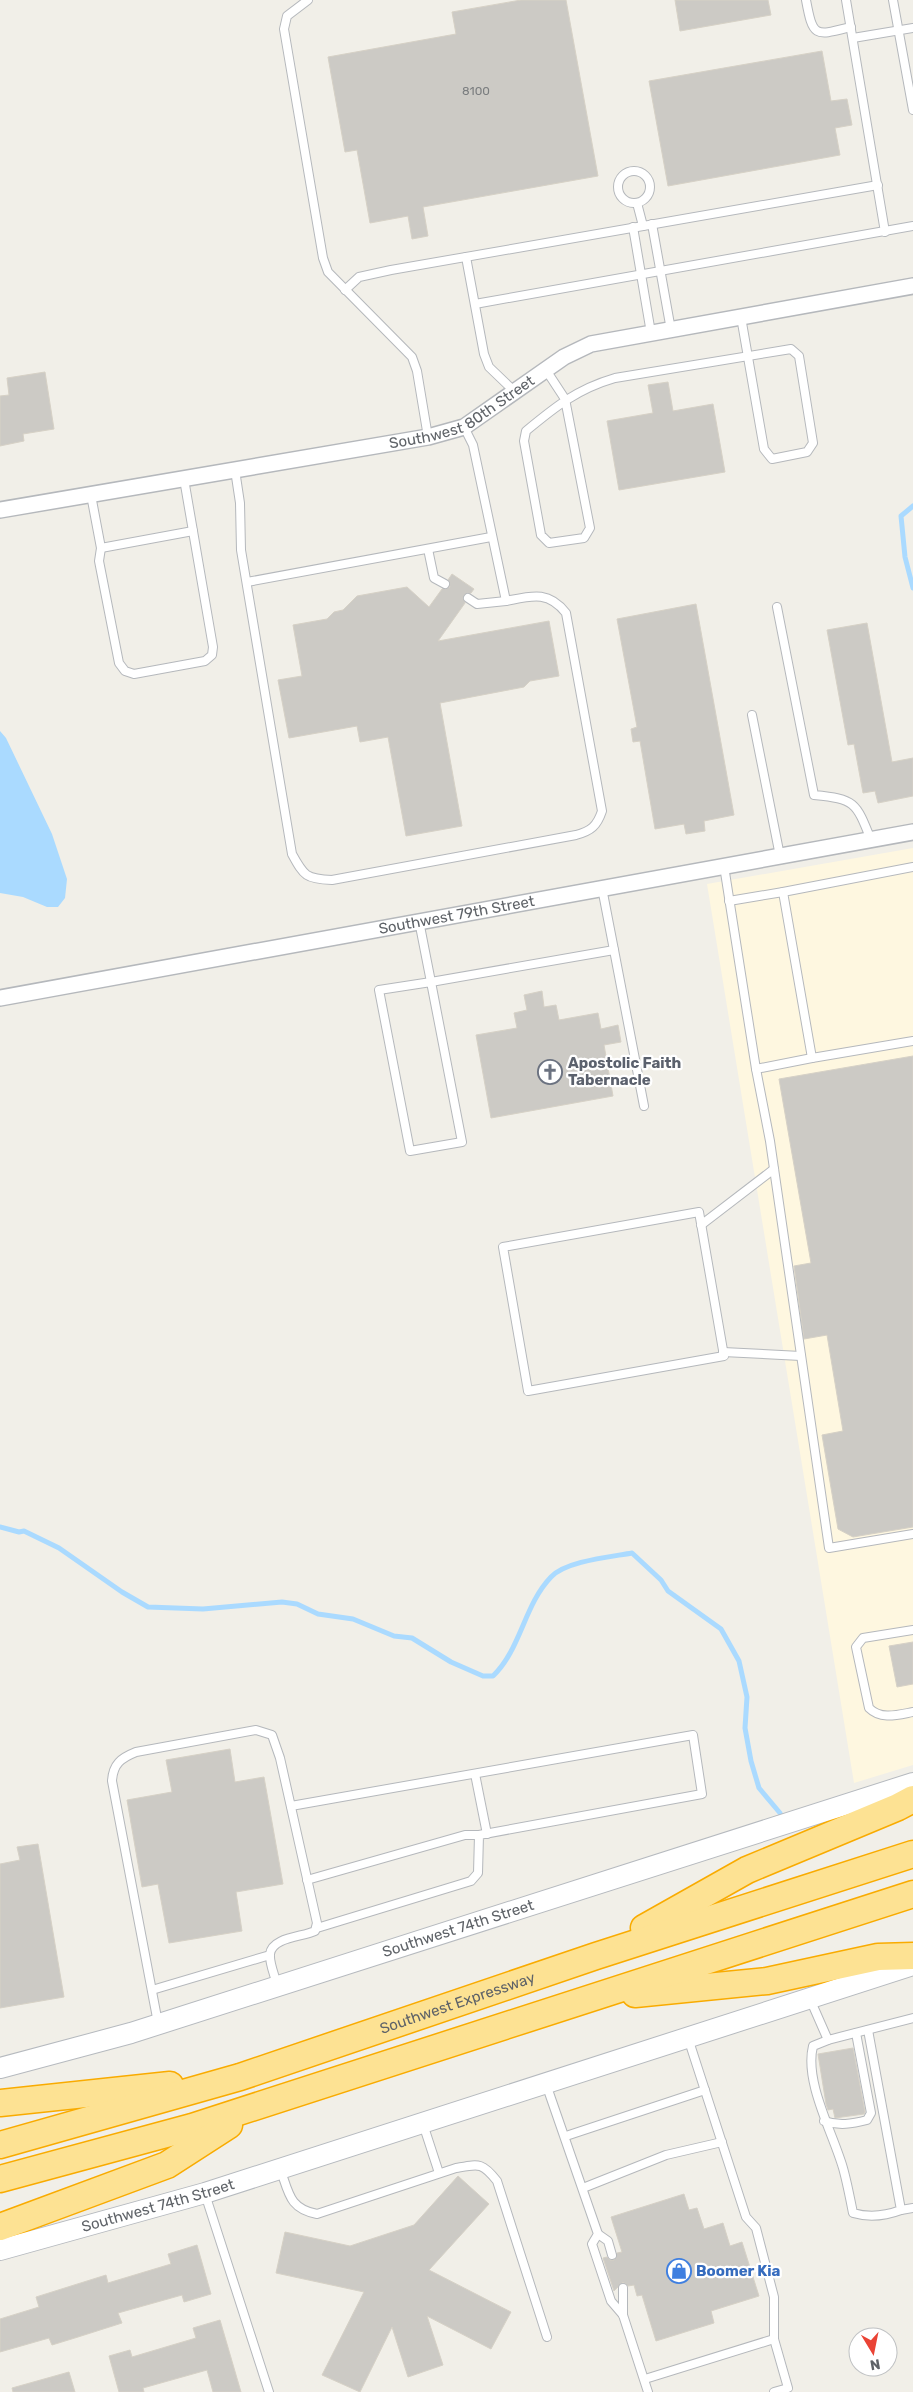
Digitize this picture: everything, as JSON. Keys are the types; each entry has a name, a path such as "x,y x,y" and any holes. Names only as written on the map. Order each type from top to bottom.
{"highway":[{"path":"596,1956 747,1870 898,1808 913,1799"},
{"name":"Southwest Expressway","path":"0,2145 240,2078 596,1956 913,1854"},
{"path":"0,2179 192,2127 585,1998 913,1894"},
{"path":"585,1998 767,1980 878,1957 913,1956"},
{"path":"0,2103 240,2078"},
{"path":"0,2226 167,2165 262,2105"}],"main road":[{"name":"Southwest 74th Street","path":"0,2068 158,2025 913,1783"},
{"name":"Southwest 74th Street","path":"0,2250 205,2193 913,1965"}],"street":[{"name":"Southwest 80th Street","path":"0,510 428,437 464,427 564,357 591,344 913,286"},
{"name":"Southwest 79th Street","path":"0,998 913,832"}],"lane":[{"path":"308,0 287,16 284,29 324,258 328,272 412,357 417,371 428,437"},
{"path":"806,0 810,23 817,32 824,34 851,27"},
{"path":"846,0 885,232"},
{"path":"893,0 900,30 913,110"},
{"path":"853,38 913,28"},
{"path":"632,171 642,173 649,182 649,192 642,201 637,203 627,202 618,190 622,176 632,171"},
{"path":"345,290 360,277 466,256 878,185"},
{"path":"637,203 643,226"},
{"path":"652,224 671,330"},
{"path":"475,304 913,226"},
{"path":"633,227 651,333"},
{"path":"466,256 484,354 489,367 514,392"},
{"path":"546,370 565,400 590,528 584,538 549,543 541,535 524,441 526,431 565,400 580,390 615,378 748,356 791,349 799,356 813,443 807,452 772,458 764,449 748,356 741,317"},
{"path":"464,427 473,445 491,538 506,601"},
{"path":"234,470 240,503 241,550 292,854 303,874 314,879 332,880 576,836 589,832 598,823 602,811 566,613 558,603 537,595 477,604 468,598"},
{"path":"91,495 101,548 99,561 119,663 125,670 134,674 205,661 212,655 213,647 184,479"},
{"path":"101,548 193,531"},
{"path":"247,582 491,538"},
{"path":"428,549 434,578 445,584"},
{"path":"777,607 814,794 843,798 858,809 871,840"},
{"path":"752,715 780,856"},
{"path":"724,866 774,1169 828,1548 913,1534"},
{"path":"730,901 913,867"},
{"path":"602,888 644,1106"},
{"path":"782,892 812,1058"},
{"path":"419,921 431,982 462,1142 410,1151 379,990 431,982 614,950"},
{"path":"756,1069 913,1041"},
{"path":"701,1225 774,1169"},
{"path":"699,1212 701,1225 724,1356 528,1391 502,1247 699,1212"},
{"path":"724,1352 801,1356"},
{"path":"913,1630 863,1638 856,1648 868,1708 873,1713 885,1716 913,1712"},
{"path":"158,2025 112,1781 113,1770 118,1761 136,1752 256,1730 272,1735 291,1806 317,1928"},
{"path":"291,1806 693,1735 702,1794 483,1834 465,1835 308,1880"},
{"path":"278,1986 270,1955 272,1949 279,1943 311,1934 317,1928 471,1881 478,1873 483,1834 475,1774"},
{"path":"152,1990 270,1955"},
{"path":"809,1997 828,2040"},
{"path":"913,2018 828,2040 813,2046 810,2058 824,2121 843,2167 853,2213 865,2217 889,2215 913,2208"},
{"path":"868,2030 901,2210"},
{"path":"824,2121 834,2124 857,2123 867,2120 871,2112 856,2033"},
{"path":"688,2036 746,2216 756,2228 774,2297 774,2339 788,2388 774,2392"},
{"path":"546,2084 566,2136 598,2234 608,2241 612,2255"},
{"path":"566,2136 705,2090"},
{"path":"422,2123 439,2173"},
{"path":"583,2188 666,2155 722,2142"},
{"path":"280,2169 292,2201 305,2212 317,2214 439,2173 474,2165 486,2167 497,2181 547,2337"},
{"path":"205,2193 269,2392"},
{"path":"598,2234 592,2244 611,2301 623,2315"},
{"path":"623,2288 623,2315 648,2392"},
{"path":"645,2379 774,2339"}],"shaded area":[{"path":"913,848 913,1765 854,1783 707,884"}],"water":[{"path":"0,731 6,738 52,834 67,879 65,898 58,907 47,907 23,897 0,893"}],"building":[{"path":"521,0 566,0 598,176 423,207 428,236 412,239 408,216 370,223 357,150 345,152 328,57 456,34 452,12"},
{"path":"675,0 768,0 771,15 680,31"},
{"path":"822,51 831,101 847,99 852,125 835,128 840,155 668,186 649,81"},
{"path":"45,372 54,429 23,434 24,441 0,446 0,396 9,395 7,378"},
{"path":"668,382 673,411 713,404 725,472 619,490 607,421 653,413 648,385"},
{"path":"452,574 474,589 471,593 464,595 465,603 438,641 549,621 559,676 530,681 524,687 440,703 462,826 406,836 388,737 360,742 357,726 289,738 278,680 302,676 293,625 327,619 334,612 343,610 357,596 407,587 429,607 442,589 450,587 448,580"},
{"path":"696,604 734,815 704,821 705,831 686,834 684,824 655,829 640,741 633,742 631,729 637,727 617,619"},
{"path":"867,623 892,762 913,758 913,796 878,803 875,791 863,793 854,744 848,745 827,630"},
{"path":"542,991 544,1007 556,1005 559,1020 598,1013 601,1029 618,1025 621,1042 604,1045 613,1096 491,1118 476,1035 517,1028 514,1013 527,1010 524,995"},
{"path":"913,1056 913,1527 853,1537 838,1529 822,1435 843,1431 827,1335 804,1339 794,1266 811,1263 779,1079"},
{"path":"913,1642 913,1684 897,1687 889,1646"},
{"path":"230,1749 235,1782 264,1777 283,1884 236,1892 242,1931 169,1943 158,1884 142,1887 127,1800 172,1792 166,1760"},
{"path":"38,1844 64,1997 0,2008 0,1864 20,1860 17,1847"},
{"path":"853,2048 865,2112 864,2114 835,2118 833,2109 828,2110 826,2104 818,2054"},
{"path":"458,2176 489,2204 429,2270 511,2312 491,2349 427,2316 443,2365 408,2377 392,2327 360,2392 322,2375 364,2292 276,2273 285,2232 350,2246 414,2225"},
{"name":"Boomer Kia","path":"684,2194 689,2210 697,2208 704,2229 723,2223 730,2246 742,2242 759,2296 711,2311 714,2323 656,2341 642,2295 637,2296 634,2285 628,2286 623,2282 614,2291 603,2258 607,2257 610,2260 614,2260 617,2253 622,2252 611,2217"},
{"path":"197,2245 211,2294 184,2302 182,2295 118,2313 122,2323 52,2345 49,2338 0,2352 0,2319 39,2307 36,2297 106,2275 108,2283 171,2264 168,2254"},
{"path":"220,2320 241,2392 213,2392 207,2370 143,2388 144,2392 119,2392 109,2356 130,2350 132,2357 196,2338 193,2328"},
{"path":"69,2372 75,2392 13,2392 12,2388"}],"waterway":[{"path":"913,506 901,516 905,557 913,588"},
{"path":"0,1527 19,1532 24,1531 59,1548 122,1592 148,1607 203,1609 282,1602 297,1604 318,1614 353,1619 394,1636 412,1638 451,1662 483,1676 493,1676 502,1665 517,1640 534,1600 551,1577 577,1563 632,1553 661,1580 668,1591 721,1629 739,1661 747,1697 745,1728 751,1761 759,1788 780,1813"}],"place":[{"name":"Apostolic Faith Tabernacle","path":"550,1072"},
{"name":"Boomer Kia","path":"679,2271"}]}
